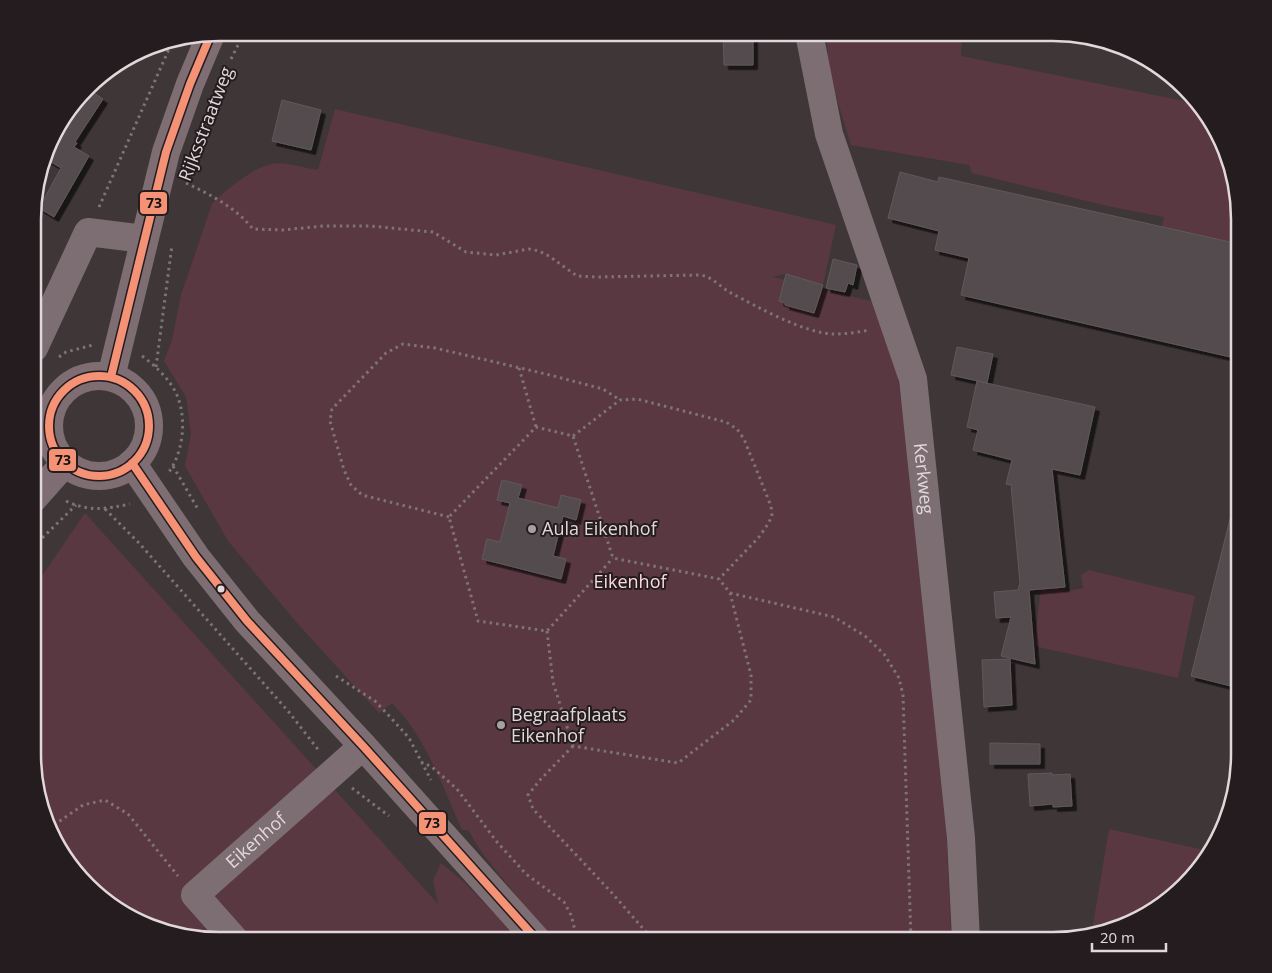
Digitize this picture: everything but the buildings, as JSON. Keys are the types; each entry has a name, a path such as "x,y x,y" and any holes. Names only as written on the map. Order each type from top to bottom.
{"main road":[{"name":"Rijksstraatweg","path":"111,377 166,152 190,84 208,42"},
{"path":"89,376 111,377 128,384 140,397 148,414 149,432 144,449 132,463 117,473 99,476 81,473 66,463 53,445 49,423 54,402 69,385 89,376"},
{"path":"41,490 66,463"}],"street":[{"name":"Kerkweg","path":"810,41 829,134 914,389 961,838 966,932"},
{"path":"43,359 88,232 144,239"},
{"path":"132,463 196,557 247,621 363,746 530,932"},
{"name":"Eikenhof","path":"195,895 363,746"},
{"path":"195,895 228,932"}],"path":[{"name":"Rijksstraatweg","path":"230,61 240,41"},
{"path":"88,232 169,48"},
{"name":"Rijksstraatweg","path":"181,188 183,181 211,195 233,209 253,229 282,230 324,226 370,226 433,232 466,252 496,255 530,249 539,251 576,276 702,275 710,277 727,291 781,318 821,332 835,334 895,328"},
{"path":"156,367 173,241"},
{"path":"449,517 362,495 351,485 344,470 330,421 332,409 386,354 403,344 435,348 519,367 603,389 620,400 638,400 726,422 737,429 744,438 771,506 772,516 759,537 719,579"},
{"path":"42,494 76,505 105,509 130,504 152,491 164,480 173,466 182,440 182,413 173,388 156,367 139,354 119,347 92,345 43,359"},
{"path":"519,367 536,427"},
{"path":"573,436 620,400"},
{"path":"536,427 573,436"},
{"path":"449,517 536,427"},
{"path":"573,436 613,558"},
{"path":"42,539 76,505"},
{"path":"449,517 478,621 547,631"},
{"path":"573,746 678,762 734,720 751,700 751,675 730,593 719,579 613,558"},
{"path":"573,746 554,682 547,631 613,558"},
{"path":"730,593 834,618 865,636 884,654 899,678 903,695 911,932"},
{"path":"573,746 540,780 528,796 533,809 646,932"},
{"path":"420,761 432,767 457,789 497,842 526,874 564,902 571,915 575,932"},
{"path":"56,824 83,805 105,800 128,814 195,895"}],"green space":[{"path":"827,41 962,41 961,56 1187,101 1207,130 1225,173 1231,219 1231,242 1162,227 1164,217 1107,206 972,173 969,165 851,145 830,77"},
{"name":"Eikenhof","path":"335,109 836,225 823,285 785,274 773,277 875,302 896,366 915,500 946,823 951,932 546,932 482,853 468,830 462,830 424,747 404,716 392,703 379,713 297,623 228,541 185,466 191,434 186,397 164,361 172,340 181,295 212,204 247,175 271,164 288,164 318,170"},
{"path":"85,513 438,904 433,881 441,863 464,882 512,932 219,932 173,926 151,918 120,902 93,880 71,853 55,822 47,800 42,765 42,576"},
{"path":"1089,570 1195,596 1178,678 1034,646 1043,573 1060,589 1076,590 1083,588 1081,575"},
{"path":"1109,829 1203,850 1179,880 1152,902 1121,918 1093,927"}],"transit line":[{"name":"73","path":"111,377 166,152 190,84 208,42"},
{"name":"73","path":"99,376 118,380 134,391 145,407 149,426 145,445 134,461 118,472 99,476 80,472 64,461 53,445 49,426 53,407 64,391 80,380 99,376"},
{"name":"73","path":"132,463 196,557 247,621 363,746 530,932"}],"place":[{"name":"Aula Eikenhof","path":"532,529"},
{"name":"Begraafplaats Eikenhof","path":"501,725"}]}
